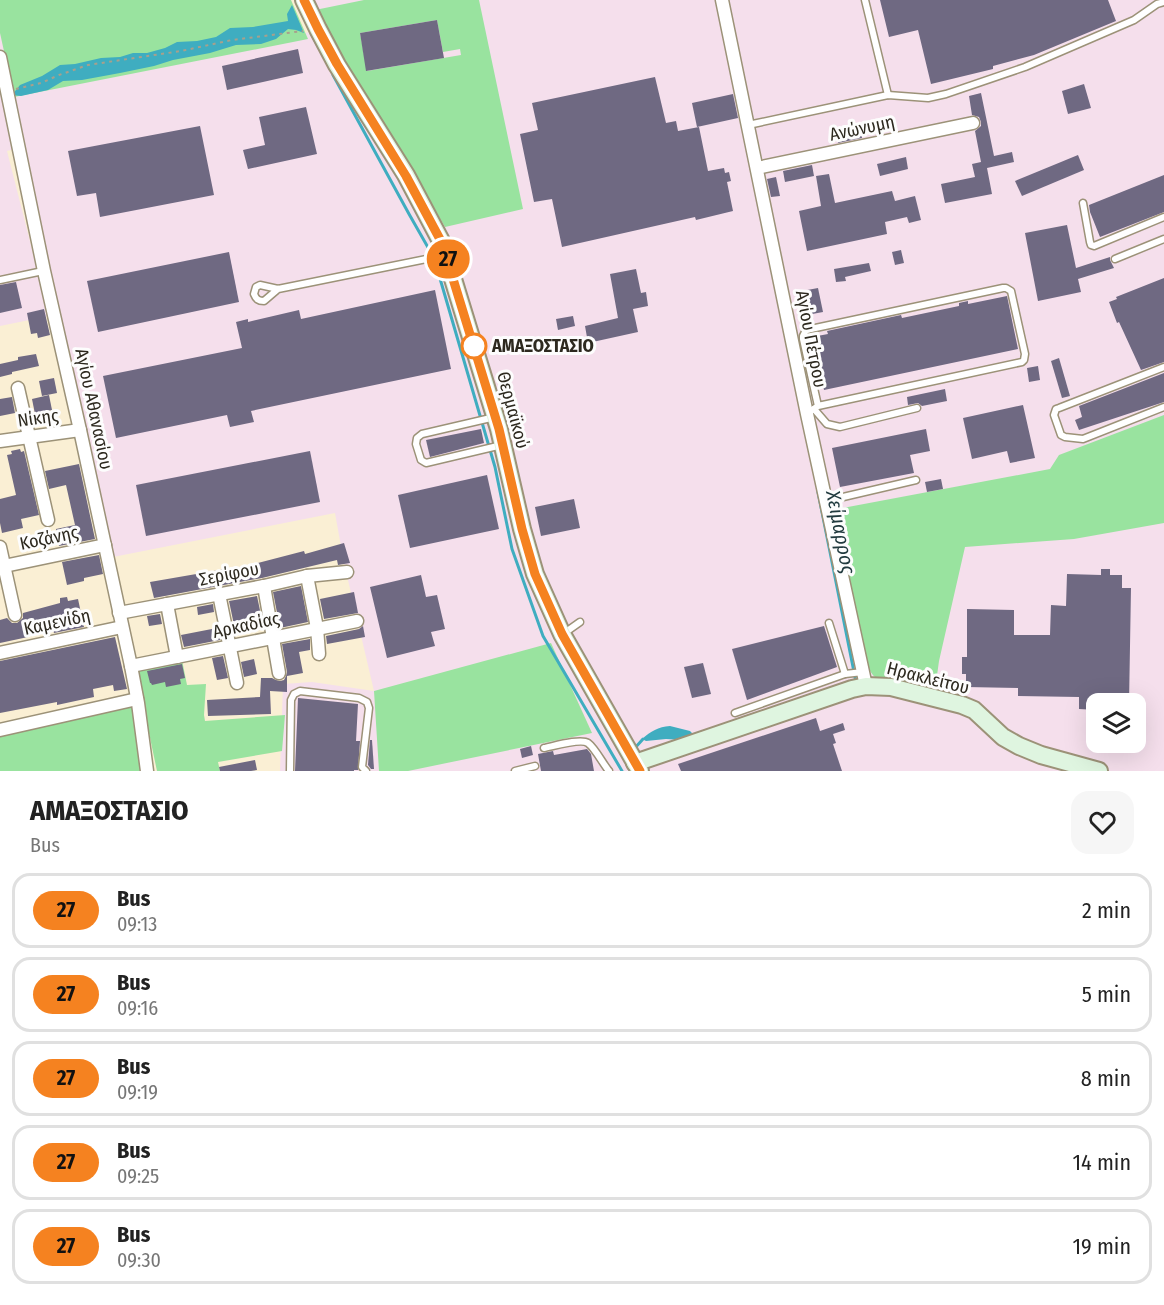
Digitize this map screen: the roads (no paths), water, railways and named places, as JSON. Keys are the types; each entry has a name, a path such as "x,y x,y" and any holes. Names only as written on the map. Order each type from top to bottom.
{"street":[{"name":"Θερμαϊκού","path":"304,0 337,64 406,176 438,234 503,445 530,562 562,634 637,767"},
{"name":"Αγίου Πέτρου","path":"722,0 757,168 813,410 826,501 865,679"},
{"name":"Αγίου Αθανασίου","path":"0,57 5,93 131,666 147,771"},
{"name":"Ανώνυμη","path":"757,168 974,123"},
{"path":"18,388 48,520"},
{"name":"Νίκης","path":"0,441 80,430"},
{"name":"Κοζάνης","path":"2,567 105,545"},
{"path":"0,547 2,567 15,615"},
{"name":"Σερίφου","path":"119,613 307,576 347,572"},
{"path":"307,576 317,628 319,654"},
{"path":"264,586 279,673"},
{"path":"219,594 237,683"},
{"path":"167,604 177,657"},
{"name":"Αρκαδίας","path":"131,666 357,621"},
{"name":"Καμενίδη","path":"0,653 122,627"},
{"name":"Ηρακλείτου","path":"637,767 829,696 865,679 962,705 974,710 1004,737 1019,746 1099,771"},
{"path":"0,730 137,699"}],"lane":[{"path":"865,0 888,95"},
{"path":"748,125 888,95 928,98 937,96 1025,67 1134,20 1163,1"},
{"path":"1083,203 1090,243 1094,246 1164,217"},
{"path":"1115,259 1164,238"},
{"path":"278,289 446,255"},
{"path":"0,280 44,271"},
{"path":"813,410 1022,362 1025,354 1011,291 1003,288 806,330 803,339 813,410 827,424 840,427 917,408"},
{"path":"1164,368 1056,409 1054,415 1061,435 1081,439 1164,407"},
{"path":"495,417 422,434 417,438 416,444 421,460 426,463 503,445"},
{"path":"826,501 916,480"},
{"path":"562,634 580,622"},
{"path":"829,623 845,674"},
{"path":"735,713 845,674 865,679"},
{"path":"290,771 291,700 300,690 359,698 367,702 369,708 362,768 366,771"},
{"path":"544,748 580,741 586,742 609,771"},
{"path":"515,771 535,766"}],"water":[{"path":"292,5 304,33 288,29 276,39 261,44 236,45 154,66 82,80 63,81 48,90 21,96 12,95 20,85 60,65 120,57 133,53 147,53 177,42 216,37 230,28 288,21 287,14"},
{"path":"670,726 690,731 695,736 682,740 646,741 642,739 655,730"}],"waterway":[{"path":"312,35 319,48"},
{"path":"333,75 434,258 495,467 512,549 543,636 622,771"},
{"name":"Χείμαρρος","path":"818,492 856,682"},
{"name":"Χείμαρρος","path":"634,749 643,739"}],"place":[{"name":"ΑΜΑΞΟΣΤΑΣΙΟ","path":"474,346"}]}
